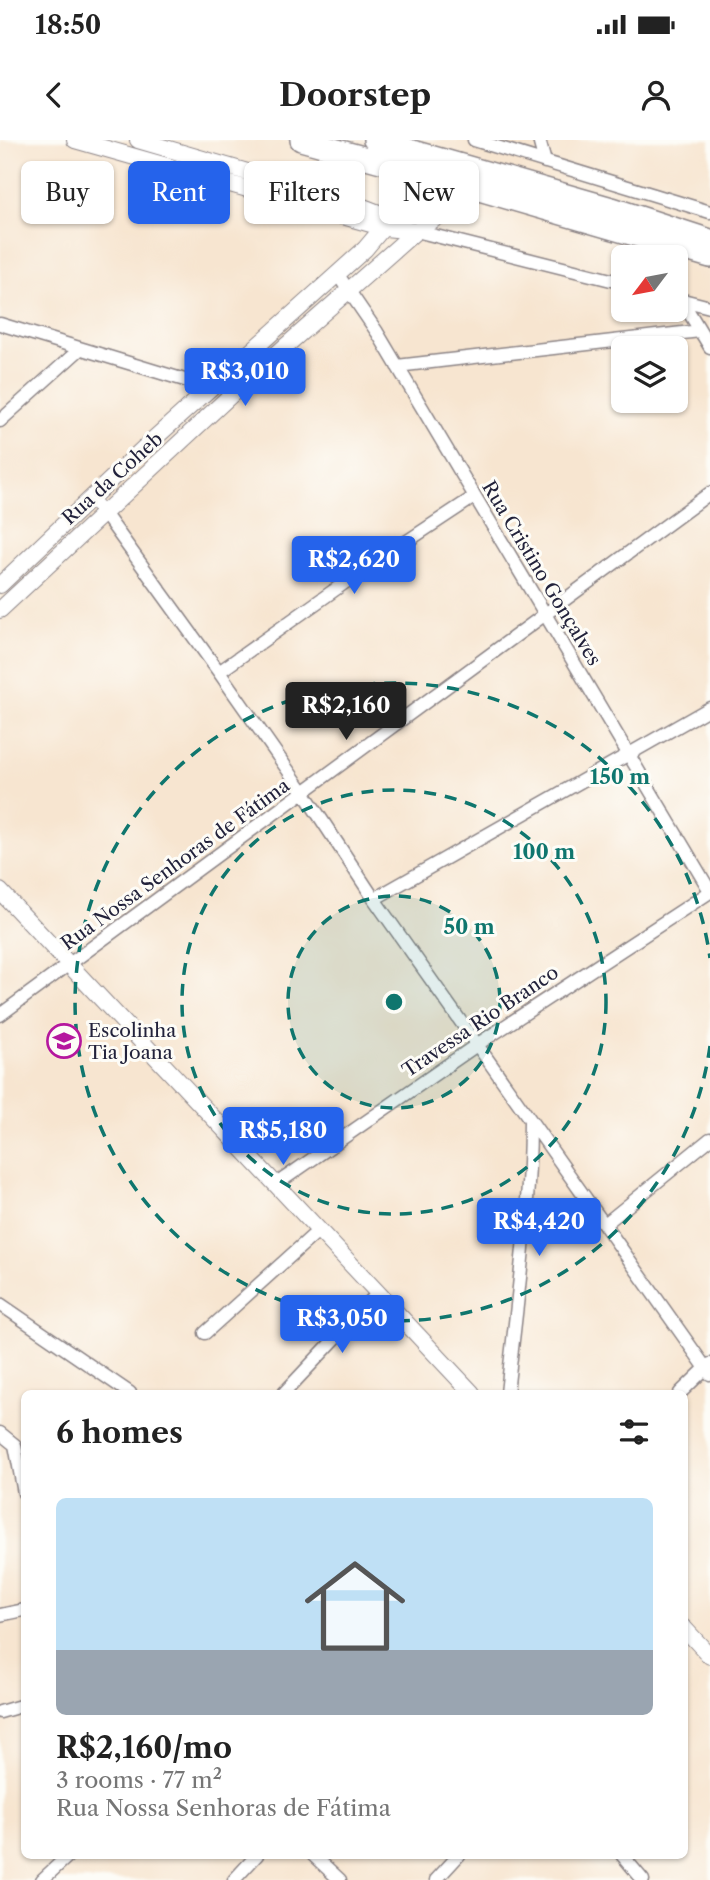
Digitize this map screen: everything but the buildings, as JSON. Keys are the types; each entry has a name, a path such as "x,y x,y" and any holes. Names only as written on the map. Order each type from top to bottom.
{"highway":[{"path":"300,140 380,161"},
{"path":"374,140 612,208 710,240"},
{"path":"479,190 710,257"}],"street":[{"path":"75,140 379,220"},
{"path":"138,140 350,202 379,218"},
{"path":"474,140 710,212"},
{"path":"511,153 520,140"},
{"path":"539,140 545,162"},
{"name":"Rua da Coheb","path":"0,585 211,388 338,275 388,224"},
{"path":"392,224 611,280"},
{"name":"Rua da Coheb","path":"0,610 350,289 427,224"},
{"name":"Rua Cristino Gonçalves","path":"338,275 350,289 397,366 710,892"},
{"path":"688,302 710,307"},
{"path":"688,314 710,347"},
{"path":"0,324 211,388"},
{"path":"397,366 700,331"},
{"path":"0,421 80,349"},
{"name":"Rua Nossa Senhoras de Fátima","path":"0,1015 710,494"},
{"path":"219,672 350,579 474,497"},
{"path":"91,499 104,513 219,672 374,899 709,1369 684,1390"},
{"path":"374,899 710,708"},
{"path":"0,878 70,965"},
{"path":"0,891 469,1390"},
{"name":"Travessa Rio Branco","path":"275,1185 478,1044 710,892"},
{"path":"507,1390 523,1255 530,1120"},
{"path":"605,1224 710,1139"},
{"path":"205,1333 318,1231"},
{"path":"287,1390 377,1294"},
{"path":"0,1304 126,1390"},
{"path":"0,1433 12,1441 18,1455 21,1474"},
{"path":"0,1615 21,1611"},
{"path":"688,1631 707,1647"},
{"path":"0,1712 21,1706"},
{"path":"42,1880 65,1859"},
{"path":"234,1880 253,1859"},
{"path":"317,1859 340,1880"},
{"path":"436,1880 455,1859"},
{"path":"625,1859 643,1880"}],"place":[{"name":"Escolinha Tia Joana","path":"64,1041"}]}
